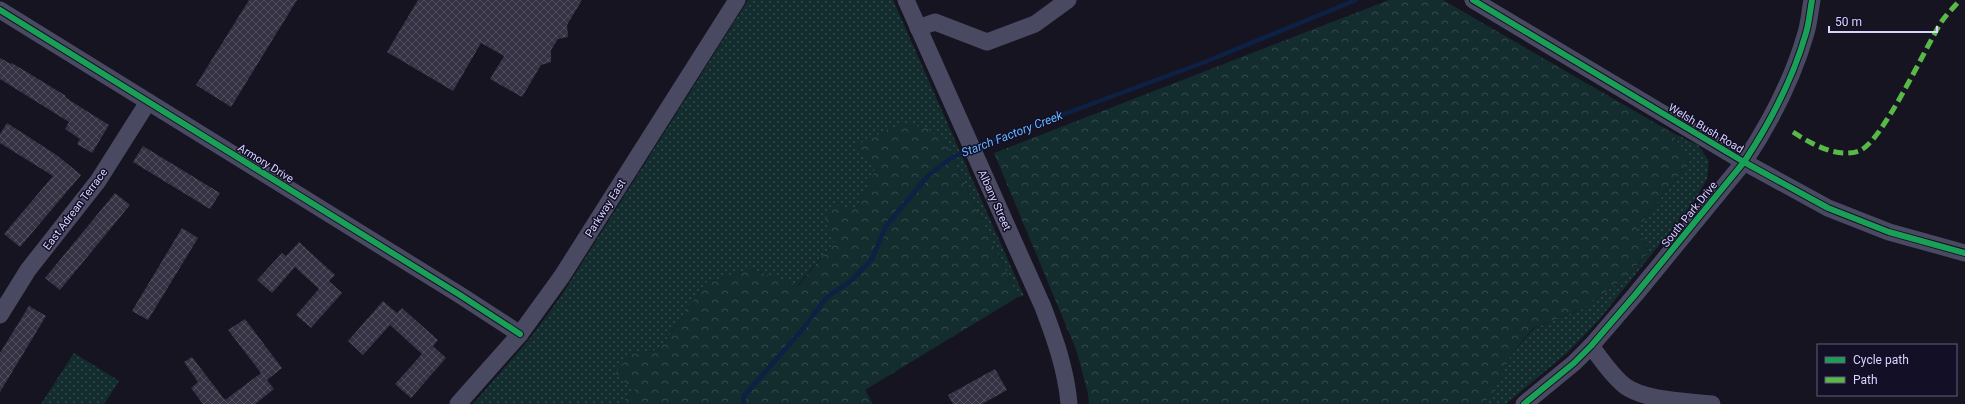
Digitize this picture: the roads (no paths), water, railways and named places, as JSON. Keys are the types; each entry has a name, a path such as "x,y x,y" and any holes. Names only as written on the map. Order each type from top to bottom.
{"street":[{"name":"Parkway East","path":"458,404 520,334 562,276 737,0"},
{"name":"Albany Street","path":"906,0 1043,307 1062,359 1069,404"},
{"path":"918,28 935,22 987,42 1035,24 1068,0"},
{"name":"Welsh Bush Road","path":"1473,0 1744,162 1828,208 1889,232 1965,253"},
{"name":"South Park Drive","path":"1524,404 1574,363 1591,346 1635,295 1744,162 1756,144 1792,74 1807,32 1812,0"},
{"name":"Armory Drive","path":"2,16 148,102 460,295 520,334"},
{"name":"East Adrean Terrace","path":"0,315 28,270 98,181 148,102"},
{"path":"1591,346 1611,372 1625,386 1641,394 1671,400 1712,404"}],"waterway":[{"name":"Starch Factory Creek","path":"975,147 1205,62 1356,0"},
{"name":"Starch Factory Creek","path":"743,404 744,396 802,330 827,297 851,281 872,259 886,226 928,176 951,158 969,150"}]}
